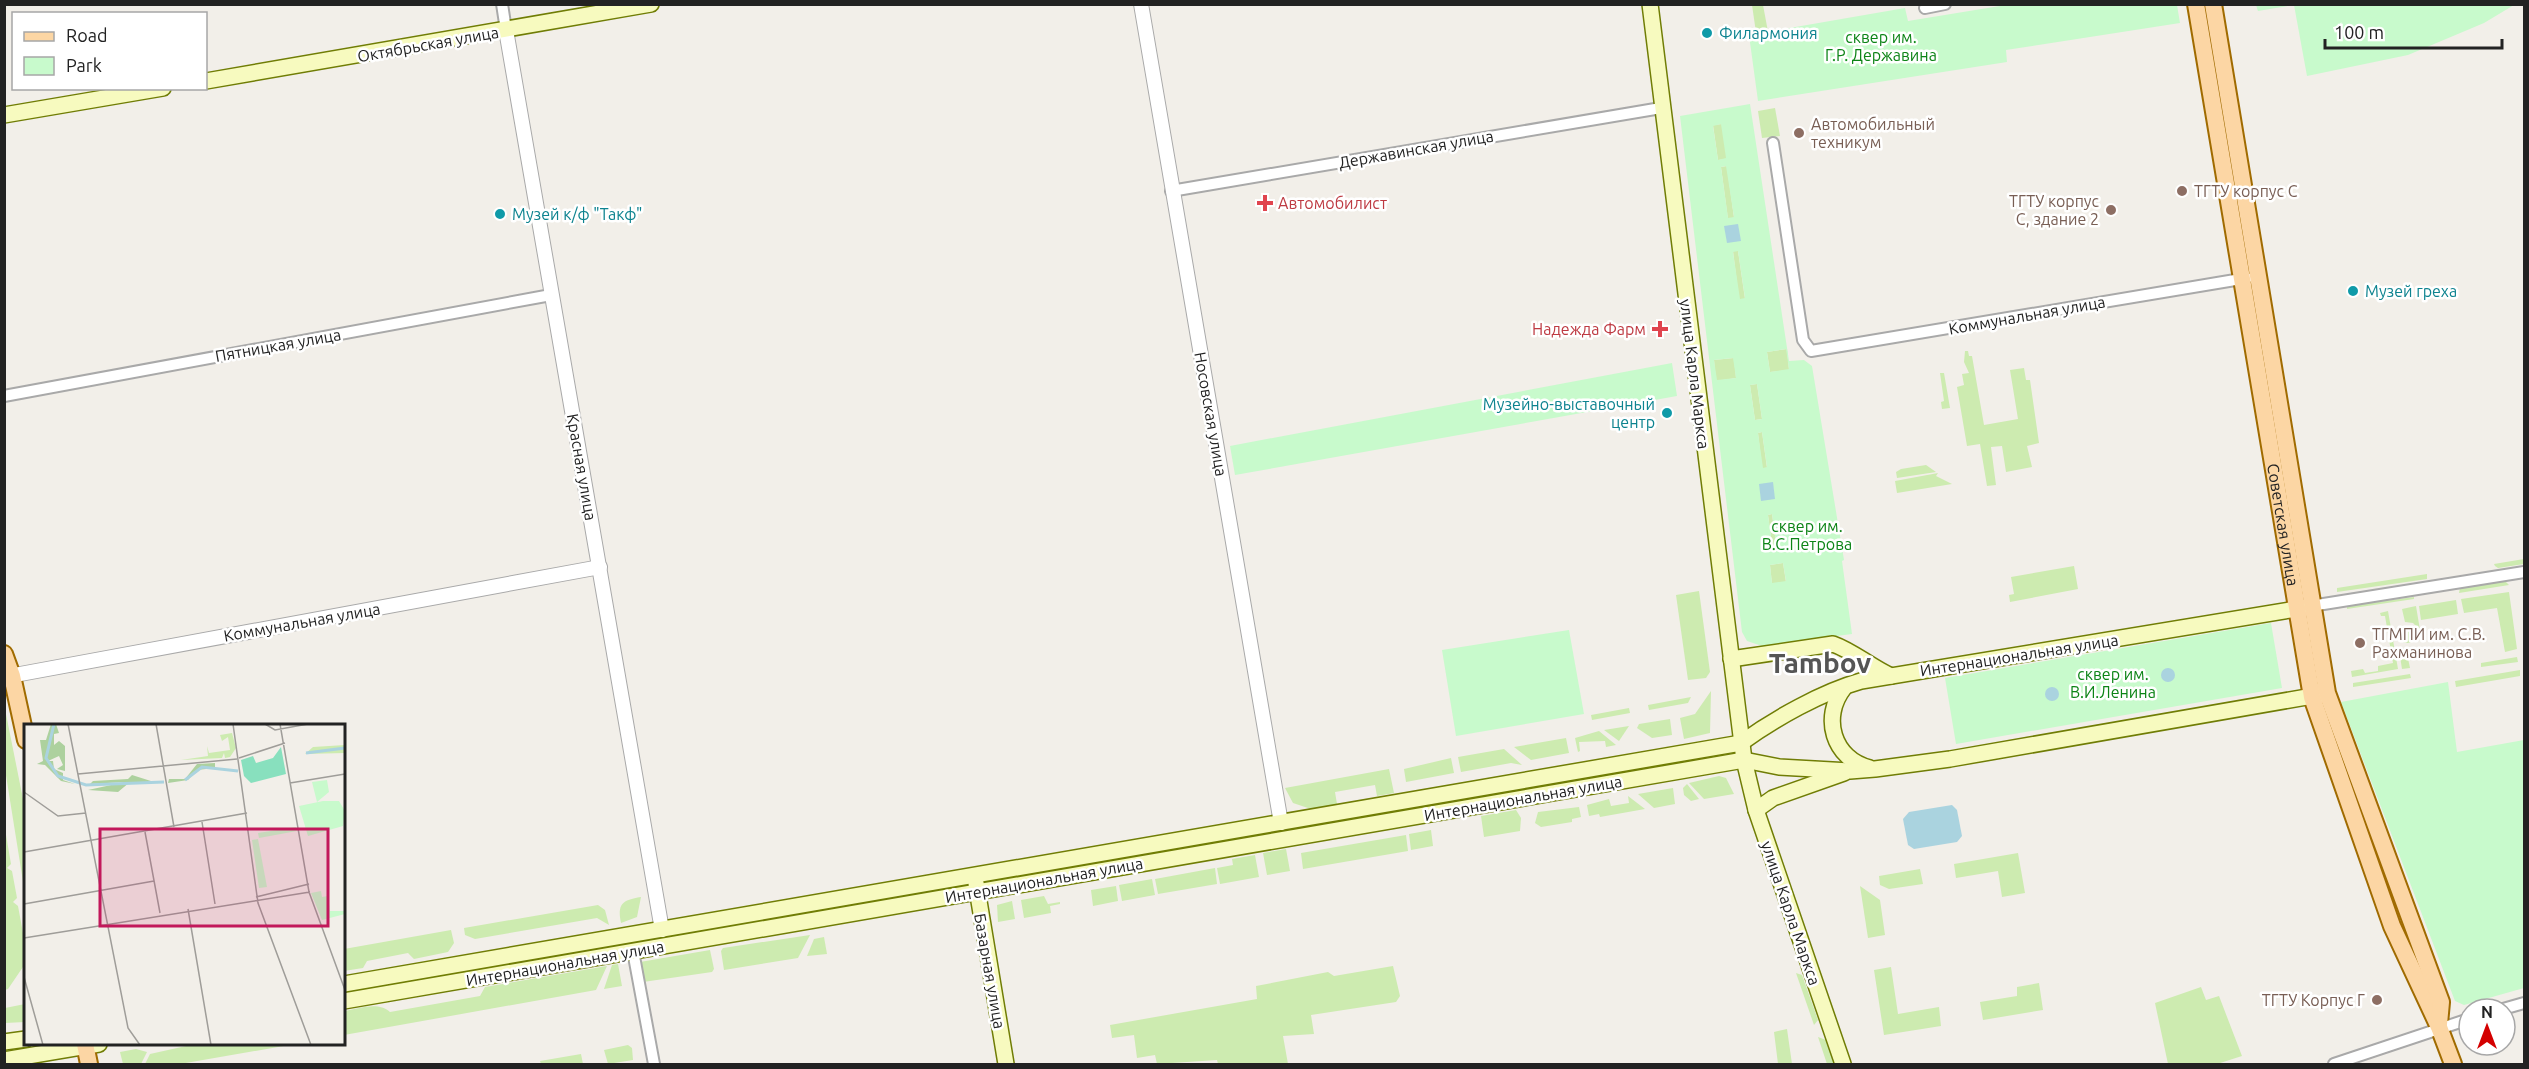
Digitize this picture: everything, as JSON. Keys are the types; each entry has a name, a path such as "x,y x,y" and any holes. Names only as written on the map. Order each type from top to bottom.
{"main road":[{"name":"Октябрьская улица","path":"207,81 651,4"},
{"name":"улица Карла Маркса","path":"1650,4 1661,108 1742,743"},
{"name":"Советская улица","path":"2196,4 2250,278 2319,695 2441,1002 2439,1027 2453,1065"},
{"name":"Советская улица","path":"2213,4 2255,255 2250,278"},
{"path":"4,115 151,90"},
{"name":"Интернациональная улица","path":"345,984 664,938 976,884 1281,824 1742,743 1758,730 1846,686 1891,676 2303,607"},
{"path":"1731,659 1833,644 1844,648 1870,666 1891,676"},
{"path":"4,654 24,733"},
{"path":"1846,686 1839,694 1832,714 1834,736 1845,754 1854,761 1875,769"},
{"name":"Интернациональная улица","path":"976,884 1284,839 1744,760 1779,767 1850,771 1875,769 1950,759 2319,695"},
{"path":"1742,743 1744,760"},
{"name":"улица Карла Маркса","path":"1744,760 1756,810 1843,1065"},
{"path":"1756,810 1773,798 1850,771"},
{"path":"1281,824 1284,839"},
{"name":"Базарная улица","path":"976,884 1006,1065"},
{"name":"Интернациональная улица","path":"345,1001 633,951 664,938"},
{"path":"4,1042 24,1039"},
{"path":"4,1060 85,1045"},
{"path":"89,1065 90,1045"}],"street":[{"name":"Красная улица","path":"502,4 664,938"},
{"name":"Носовская улица","path":"1141,4 1171,191 1281,824"},
{"path":"1925,8 1945,4"},
{"name":"Державинская улица","path":"1171,191 1661,108"},
{"name":"Коммунальная улица","path":"1773,143 1803,340 1806,347 1813,352 2250,278"},
{"name":"Пятницкая улица","path":"4,396 551,295"},
{"name":"Коммунальная улица","path":"8,676 600,567"},
{"path":"2303,607 2524,572"},
{"path":"633,951 654,1065"},
{"path":"2334,1065 2457,1022"}],"green space":[{"name":"сквер им. Г.Р. Державина","path":"2012,4 2177,5 2180,23 2006,50 2007,62 1758,101 1749,35 1905,8 1908,21"},
{"path":"2256,4 2514,5 2484,23 2408,55 2307,76 2294,5 2258,11"},
{"path":"1752,5 1763,5 1773,58 1760,60"},
{"name":"сквер им. В.С.Петрова","path":"1750,104 1789,361 1804,360 1812,366 1844,560 1842,561 1852,634 1762,646 1747,641 1742,632 1680,116","holes":["1721,124 1726,158 1718,160 1713,126","1726,166 1734,217 1728,218 1721,167","1738,251 1745,298 1740,299 1733,252","1786,349 1789,369 1770,372 1767,352","1733,358 1736,378 1717,380 1714,360","1757,384 1762,419 1755,420 1750,385","1762,432 1767,467 1763,468 1758,433","1772,514 1777,550 1773,551 1768,515","1783,563 1786,581 1772,583 1770,565"]},
{"path":"1775,108 1780,136 1762,138 1758,111"},
{"path":"1722,124 1727,159 1718,160 1713,125"},
{"path":"1727,166 1734,218 1728,219 1721,167"},
{"path":"1733,251 1738,251 1745,299 1739,299"},
{"path":"1787,349 1789,370 1770,372 1767,352"},
{"path":"1965,351 1972,356 1984,425 2018,419 2010,370 2024,368 2026,380 2030,380 2039,443 2027,446 2032,467 2006,472 2002,446 1991,447 1996,485 1987,486 1980,444 1967,446 1957,387 1964,385 1962,374 1969,373 1964,362"},
{"path":"1734,358 1736,378 1716,381 1714,360"},
{"path":"1672,363 1677,396 1235,475 1230,446"},
{"path":"1940,373 1944,373 1950,408 1942,409 1941,402 1944,401"},
{"path":"1757,384 1762,419 1755,420 1750,385"},
{"path":"1762,432 1767,468 1762,468 1758,433"},
{"path":"1926,465 1936,472 1897,478 1896,472 1901,469"},
{"path":"1938,473 1936,476 1952,484 1897,493 1895,481"},
{"path":"1772,514 1777,550 1773,551 1768,515"},
{"path":"2524,559 2524,564 2498,568 2494,564"},
{"path":"1783,563 1786,582 1772,584 1770,565"},
{"path":"2074,566 2078,589 2010,602 2009,595 2014,594 2011,577"},
{"path":"2427,574 2427,579 2337,592 2337,588"},
{"path":"2505,581 2509,585 2459,593 2460,588"},
{"path":"1699,591 1710,672 1706,678 1688,680 1676,595"},
{"path":"2509,592 2517,649 2505,652 2497,608 2464,613 2461,599"},
{"path":"2414,597 2414,599 2347,609 2347,606"},
{"path":"2456,600 2458,614 2421,620 2419,606"},
{"path":"2416,606 2420,630 2413,623 2405,622 2402,609"},
{"path":"2388,611 2398,669 2352,677 2351,671 2363,669 2365,673 2378,671 2378,666 2393,663 2385,616 2381,616 2380,613"},
{"name":"сквер им. В.И.Ленина","path":"2271,623 2282,688 1956,744 1945,678"},
{"path":"2407,627 2413,629 2415,635 2413,641 2407,643 2401,641 2399,635 2401,629"},
{"path":"1569,630 1584,714 1456,736 1442,650"},
{"path":"2406,649 2410,668 2402,669 2399,650"},
{"path":"2517,657 2518,662 2481,667 2481,663"},
{"path":"2520,670 2520,676 2456,687 2455,681"},
{"path":"2410,674 2411,678 2353,687 2353,683"},
{"path":"2448,682 2457,752 2524,740 2524,988 2492,997 2457,997 2457,1002 2455,1001 2341,702"},
{"path":"1711,691 1710,733 1684,739 1680,718 1695,714"},
{"path":"1691,697 1688,703 1649,710 1648,705"},
{"path":"4,704 24,804 24,888 5,769"},
{"path":"1629,708 1630,713 1592,720 1591,715"},
{"path":"1670,719 1672,735 1652,738 1637,728 1639,724"},
{"path":"1629,726 1619,741 1604,730"},
{"path":"1599,731 1616,745 1606,747 1605,741 1579,742 1580,751 1578,752 1575,738"},
{"path":"1566,738 1569,753 1531,760 1514,747"},
{"path":"1504,749 1522,765 1511,763 1461,772 1458,757"},
{"path":"1451,758 1454,773 1406,782 1404,769"},
{"path":"1389,769 1394,793 1377,796 1375,785 1335,792 1337,804 1311,809 1293,803 1285,788"},
{"path":"1719,776 1726,778 1734,794 1704,799 1689,783"},
{"path":"1687,784 1699,799 1691,801 1684,795 1683,788"},
{"path":"1673,788 1675,804 1654,808 1638,794"},
{"path":"1628,796 1645,809 1600,817 1599,814 1589,816 1587,805 1609,799 1611,806 1629,803"},
{"path":"1579,807 1581,817 1572,819 1572,822 1541,827 1535,823 1538,812"},
{"path":"1516,810 1521,818 1520,831 1484,837 1481,816"},
{"path":"5,829 11,864 7,868 12,871 17,898 13,902 18,906 24,939 24,965 5,990"},
{"path":"1431,830 1433,846 1411,850 1409,834"},
{"path":"1406,835 1408,851 1303,869 1301,853"},
{"path":"1286,849 1290,871 1267,875 1263,853"},
{"path":"2018,853 2025,893 2002,897 1998,871 1956,878 1954,864"},
{"path":"1255,855 1259,877 1220,884 1217,868 1233,865 1232,859"},
{"path":"1215,868 1217,884 1158,894 1155,879"},
{"path":"1920,869 1923,884 1889,889 1880,885 1879,876"},
{"path":"1152,879 1155,895 1122,901 1119,885"},
{"path":"1116,886 1118,901 1093,906 1091,890"},
{"path":"1860,886 1880,900 1885,935 1868,938"},
{"path":"1044,896 1048,904 1060,902 1060,904 1050,906 1051,913 1024,918 1021,900"},
{"path":"641,897 637,917 621,923 622,904"},
{"path":"1012,901 1015,919 998,922 997,905"},
{"path":"598,905 605,910 609,925 597,918 475,939 465,935 464,928"},
{"path":"451,930 454,943 448,952 414,959 408,953 367,961 363,968 345,971 345,949"},
{"path":"810,935 798,958 724,970 721,951 723,948"},
{"path":"824,937 827,954 807,956 814,939"},
{"path":"710,950 714,969 712,972 643,982 640,962"},
{"path":"618,964 622,986 604,989 612,965"},
{"path":"607,966 596,990 345,1035 345,1011 374,1006 390,1012 480,996 485,987"},
{"path":"1393,966 1400,996 1396,1002 1311,1015 1314,1034 1283,1036 1288,1064 1218,1064 1217,1060 1157,1064 1155,1055 1137,1058 1134,1035 1112,1038 1110,1025 1257,999 1256,986 1328,972 1334,976"},
{"path":"1891,967 1898,1014 1939,1007 1941,1026 1884,1035 1874,970"},
{"path":"1796,973 1802,975 1818,1020 1814,1025"},
{"path":"2039,983 2043,1010 1983,1020 1980,1002 2017,996 2017,987"},
{"path":"2201,987 2206,1000 2219,996 2242,1056 2217,1064 2168,1064 2155,1003"},
{"path":"24,1004 24,1022 5,1023 5,1008"},
{"path":"1787,1029 1792,1064 1778,1064 1774,1032"},
{"path":"1818,1037 1826,1040 1834,1064 1827,1064"},
{"path":"190,1045 289,1045 180,1064 145,1064 150,1054"},
{"path":"628,1045 632,1048 633,1060 608,1064 604,1050"},
{"path":"136,1049 147,1052 141,1064 123,1064 120,1052"},
{"path":"581,1054 583,1064 541,1064 540,1061"}],"water":[{"path":"1738,224 1741,241 1727,243 1724,226"},
{"path":"1773,482 1775,499 1761,501 1759,484"},
{"path":"2168,668 2173,670 2175,675 2173,680 2168,682 2163,680 2161,675 2163,670"},
{"path":"2052,687 2057,689 2059,694 2057,699 2052,701 2047,699 2045,694 2047,689"},
{"path":"1952,805 1957,810 1962,836 1957,842 1914,849 1908,845 1903,819 1909,812"}],"place":[{"name":"Филармония","path":"1707,33"},
{"name":"Автомобильный техникум","path":"1799,133"},
{"name":"ТГТУ корпус С","path":"2182,191"},
{"name":"Автомобилист","path":"1265,203"},
{"name":"ТГТУ корпус С, здание 2","path":"2111,210"},
{"name":"Музей к/ф \"Такф\"","path":"500,214"},
{"name":"Музей греха","path":"2353,291"},
{"name":"Надежда Фарм","path":"1660,329"},
{"name":"Музейно-выставочный центр","path":"1667,413"},
{"name":"ТГМПИ им. С.В. Рахманинова","path":"2360,643"},
{"name":"ТГТУ Корпус Г","path":"2377,1000"}],"district":[{"name":"Tambov","path":"1820,663"}]}
